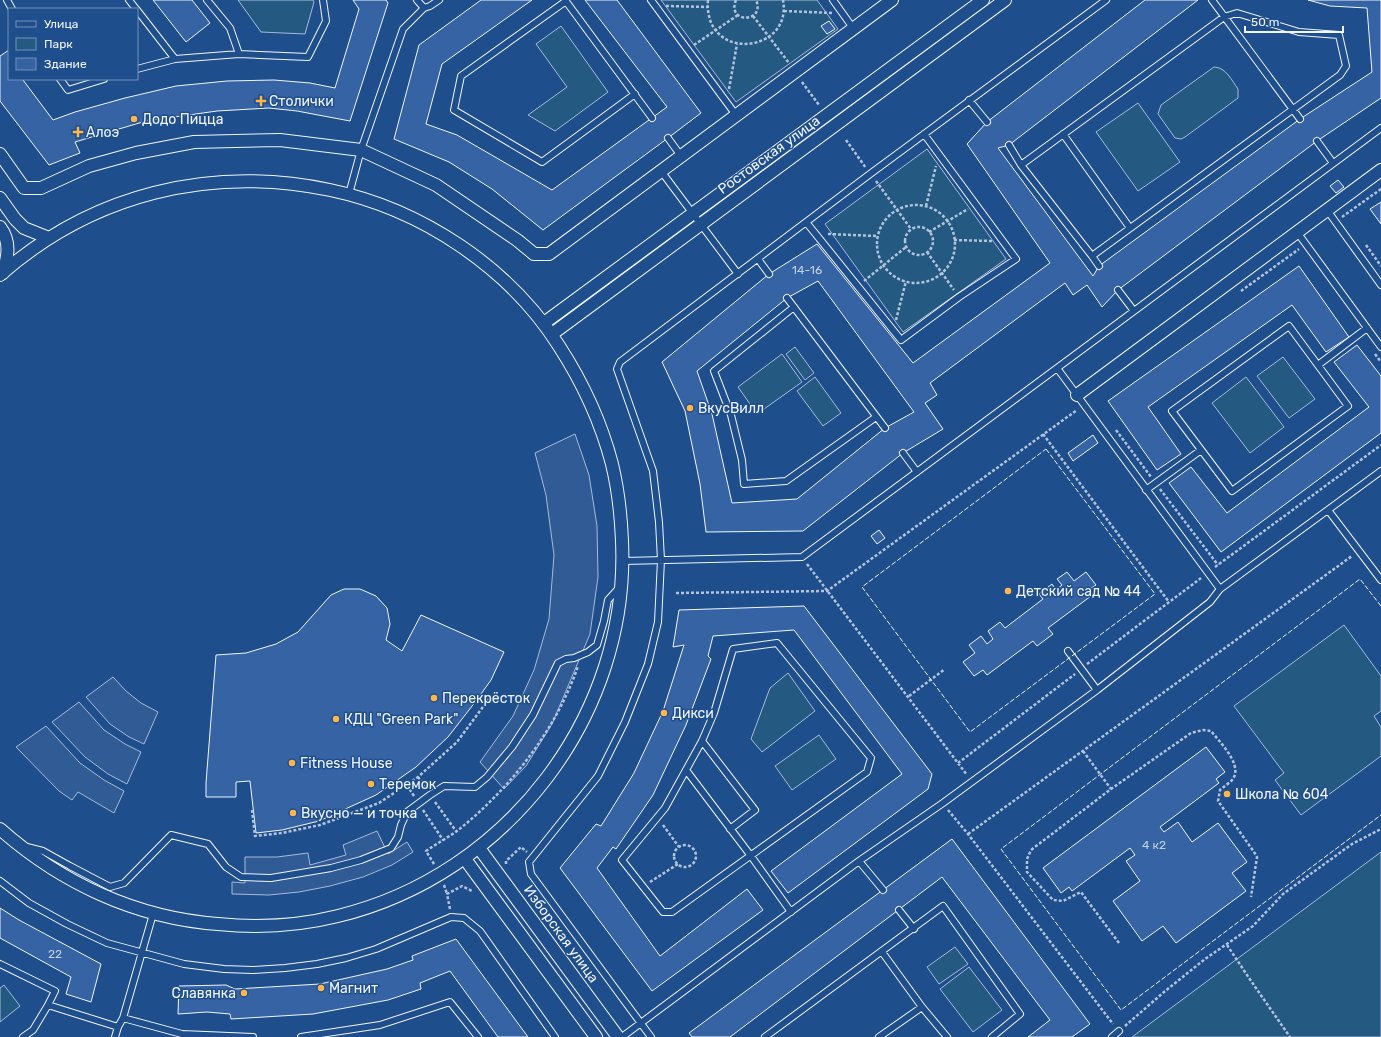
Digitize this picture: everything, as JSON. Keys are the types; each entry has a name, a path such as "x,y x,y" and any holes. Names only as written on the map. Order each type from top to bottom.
{"street":[{"path":"0,154 24,188 41,188 89,166 136,153 194,142 280,140 361,150 436,185 517,240 534,254 549,254 892,0"},
{"name":"Ростовская улица","path":"544,323 982,0"},
{"name":"Ростовская улица","path":"552,334 1005,0"},
{"path":"1081,400 1297,232 1381,170"},
{"path":"0,829 40,861 65,877 108,898 153,914 199,923 246,927 300,923 338,916 383,902 426,883 465,859 504,826 549,777 584,721 608,659 618,613 623,561 621,512 610,458 598,418 577,374 552,334 512,288 476,257 436,230 394,209 349,194 301,184 252,180 204,183 156,192 109,207 65,228 30,250 1,274"},
{"path":"0,198 15,219 24,228 49,238"},
{"path":"0,227 5,233 8,244 8,256 1,274"},
{"name":"Изборская улица","path":"479,848 618,1037"},
{"path":"465,859 596,1037"}],"lane":[{"path":"129,0 135,8"},
{"path":"207,0 230,28 239,54"},
{"path":"138,69 175,58 239,54 308,57 326,21 323,0"},
{"path":"418,0 424,8"},
{"path":"349,194 361,150 403,29 424,8 439,0"},
{"path":"832,0 854,28"},
{"path":"651,1037 531,874 529,862 598,776 625,722 648,664 658,622 661,560 659,522 653,471 616,369 620,362 969,100 1106,0"},
{"path":"1212,0 1300,119"},
{"path":"635,94 542,162 454,110 461,76 565,1 635,94 652,118"},
{"path":"653,3 736,115"},
{"path":"138,11 175,58"},
{"path":"1021,165 1224,17 1237,13 1298,32 1339,35 1346,66 1340,75 1092,256"},
{"path":"61,80 68,90 101,80"},
{"path":"969,100 987,122"},
{"path":"623,561 802,557 1381,128"},
{"path":"806,222 901,340 959,297 1016,259 924,134"},
{"path":"1063,134 1130,228"},
{"path":"668,138 681,156"},
{"path":"1317,141 1334,163"},
{"path":"1009,145 1021,165 1099,266"},
{"path":"661,171 738,274"},
{"path":"1327,210 1381,285"},
{"path":"1297,232 1381,347"},
{"path":"758,259 769,274"},
{"path":"1118,290 1134,311"},
{"path":"787,298 884,428"},
{"path":"794,307 714,370 731,415 742,460 744,484 786,481 876,417"},
{"path":"1289,326 1348,406 1232,491 1201,450 1172,411 1289,326"},
{"path":"1318,365 1367,328"},
{"path":"1057,368 1220,589"},
{"path":"1146,490 1201,450"},
{"path":"903,453 917,472"},
{"path":"622,1037 791,912 1097,690 1210,602 1220,589 1381,471"},
{"path":"1328,510 1381,580"},
{"path":"16,843 43,851 110,887 124,884 172,835 208,844 226,867 242,877 270,878 331,868 361,860 391,848 398,837 401,825 407,812 430,795 444,786 475,787 487,778 512,747 533,715 558,663 566,659 582,655 597,644 604,622 608,600 621,586"},
{"path":"777,643 871,758 867,772 672,912 663,912 622,860 665,808 686,770 702,741 714,713 733,649 777,643"},
{"path":"1068,651 1097,690"},
{"path":"702,741 755,810 730,829"},
{"path":"686,770 791,912"},
{"path":"860,862 883,890"},
{"path":"0,880 29,903 67,924 108,943 184,964 224,969 253,970 317,964 376,949 451,917 464,918 480,931 555,1037"},
{"path":"765,1037 944,906 1020,1014 992,1037"},
{"path":"899,910 914,929"},
{"path":"115,1037 123,1018 153,914"},
{"path":"882,952 922,1007 947,1037"},
{"path":"0,964 55,991 33,1030 23,1037"},
{"path":"301,1037 380,1025 450,1002 478,1037"},
{"path":"48,1004 118,1027"},
{"path":"879,1037 922,1007"},
{"path":"123,1018 182,1035 252,1037"},
{"path":"1112,1037 1119,1031"}],"path":[{"path":"708,0 707,7 709,18 716,30 728,41 748,45 758,43 769,37 774,32 780,24 784,11 784,0"},
{"path":"736,0 734,7 738,15 746,18 753,16 757,9 757,1"},
{"path":"653,3 707,7"},
{"path":"784,11 842,13"},
{"path":"688,49 738,15"},
{"path":"753,16 819,104"},
{"path":"726,102 737,44"},
{"path":"846,140 911,230"},
{"path":"926,206 939,154"},
{"path":"1335,222 1381,189"},
{"path":"920,204 926,206 931,207 940,213 948,221 953,232 953,254 949,265 941,273 930,280 917,283 906,281 892,275 883,266 878,254 876,240 877,236 880,227 887,216 896,210 908,205 920,204"},
{"path":"929,232 976,204"},
{"path":"916,227 921,227 929,232 932,236 932,244 927,252 916,255 906,247 905,238 911,230 916,227"},
{"path":"815,233 877,236"},
{"path":"954,240 1003,242"},
{"path":"1240,292 1306,244"},
{"path":"857,286 906,247"},
{"path":"927,252 959,297"},
{"path":"893,330 906,281"},
{"path":"676,593 827,591 1043,434 1081,400"},
{"path":"1043,434 1169,602"},
{"path":"1208,573 1381,445"},
{"path":"968,834 1359,551"},
{"path":"802,557 909,696 972,781"},
{"path":"426,851 456,831 483,808 513,778 543,737 563,702 582,655"},
{"path":"909,696 945,669"},
{"path":"252,810 255,836 320,825 379,803 418,777 457,742 491,696"},
{"path":"1119,943 1081,892 1063,902 1053,900 1027,872 1027,859 1031,850 1112,789 1191,733 1203,730 1211,731 1234,761 1236,771 1234,778 1220,790 1218,801 1256,857 1251,897"},
{"path":"1083,751 1112,789"},
{"path":"418,777 456,831"},
{"path":"943,803 1119,1031 1205,959 1253,926 1283,894 1352,844 1381,829"},
{"path":"657,818 679,847"},
{"path":"643,887 678,864 686,866 691,865 695,860 696,855 690,846 685,845 679,847 676,851 674,856 678,864"},
{"path":"508,870 506,861 521,847 534,856"},
{"path":"451,917 447,894 462,886 476,893"},
{"path":"1227,945 1290,1037"}],"green space":[{"path":"238,0 313,0 314,2 305,34 261,32"},
{"path":"661,0 817,0 838,29 736,102"},
{"path":"561,26 608,92 555,131 528,115 567,87 536,44"},
{"path":"1214,67 1222,69 1228,75 1238,89 1238,98 1185,137 1181,139 1175,138 1158,114 1161,105"},
{"path":"1138,103 1180,162 1138,191 1096,132"},
{"path":"927,149 1006,259 903,332 825,224"},
{"path":"795,347 814,373 805,380 786,354"},
{"path":"782,354 802,382 757,414 738,387"},
{"path":"1283,357 1315,399 1289,418 1257,376"},
{"path":"815,377 841,413 823,426 797,391"},
{"path":"1246,377 1284,427 1250,453 1212,403"},
{"path":"1344,625 1381,676 1381,711 1374,716 1381,727 1381,756 1301,815 1275,780 1284,773 1234,706"},
{"path":"788,673 815,711 762,752 751,739 770,688"},
{"path":"819,735 836,759 792,790 775,766"},
{"path":"1381,852 1381,1037 1132,1037"},
{"path":"955,947 968,964 939,984 927,967"},
{"path":"969,967 1002,1010 973,1032 940,989"},
{"path":"4,985 20,1006 0,1022 0,988"}],"shaded area":[{"path":"575,434 589,475 597,526 598,577 590,634 552,724 526,766 504,789 480,762 513,716 534,670 549,619 554,555 546,495 535,453"},
{"path":"113,677 126,691 141,703 158,712 144,744 129,737 110,724 86,697"},
{"path":"79,702 104,730 125,744 141,752 127,784 108,774 85,757 52,722"},
{"path":"46,726 80,763 104,780 124,791 114,813 78,792 72,800 59,791 16,747"},
{"path":"377,831 388,854 407,842 413,852 392,865 363,877 330,886 299,892 269,895 232,894 232,882 245,883 245,857 277,857 308,853 310,865 346,855 343,845"}],"building":[{"path":"153,0 192,0 210,23 186,42"},
{"path":"353,0 386,0 388,3 350,121 297,111 269,108 217,111 146,121 75,142 80,153 49,165 0,101 0,56 8,51 8,80 23,80 53,120 75,112 125,98 176,86 227,81 274,80 310,83 335,88 359,9"},
{"path":"481,0 532,0 442,64 426,124 457,135 552,190 667,107 585,0 617,0 701,113 543,230 492,189 449,162 394,139 419,45"},
{"path":"1145,0 1198,0 1009,145 998,148 1093,276 1099,266 1300,119 1372,72 1367,8 1330,6 1308,0 1381,0 1381,98 1317,141 1118,290 1102,307 1087,285 1073,295 1065,283 930,383 937,395 925,403 943,429 903,453 803,531 706,532 700,484 685,411 662,362 769,274 817,244 913,363 1050,263 967,144 987,122","holes":["818,281 914,412 885,428 797,499 732,503 712,414 697,371 787,298"]},
{"path":"829,21 835,29 827,34 821,26"},
{"path":"1338,180 1344,187 1336,193 1330,186"},
{"path":"1381,202 1381,224 1370,209"},
{"path":"1299,266 1349,337 1326,352 1292,305 1148,407 1181,454 1157,470 1108,401"},
{"path":"1357,345 1381,376 1381,433 1221,552 1169,483 1191,467 1227,513 1369,407 1334,362"},
{"path":"1093,435 1098,443 1073,461 1068,453"},
{"path":"879,530 885,538 877,544 871,536"},
{"path":"1067,572 1074,581 1086,572 1096,585 1087,591 1091,596 1048,628 1053,634 1037,646 1033,641 987,675 983,670 974,676 963,662 975,653 969,645 981,636 987,644 993,639 988,631 1000,622 1005,628 1043,599 1039,594 1052,584 1056,590 1062,585 1057,579"},
{"name":"КДЦ \"Green Park\"","path":"344,589 360,589 376,596 387,608 390,624 386,640 402,651 421,615 504,652 491,680 476,701 448,737 416,767 376,795 319,821 282,830 256,833 250,781 236,782 236,797 206,797 216,655 246,653 276,644 298,632 331,595"},
{"path":"804,606 932,774 928,789 788,893 771,871 902,774 794,630 713,636 708,656 711,659 686,725 653,795 616,849 613,847 597,868 660,956 747,889 763,910 652,991 560,868 596,824 601,826 634,773 663,711 684,645 673,647 679,610"},
{"path":"1206,747 1225,772 1216,779 1219,783 1160,827 1164,832 1178,822 1192,842 1218,823 1247,862 1232,873 1246,891 1176,943 1163,926 1142,941 1113,901 1140,881 1126,861 1135,855 1130,848 1072,891 1069,887 1061,893 1043,868"},
{"path":"952,839 1090,1024 1072,1037 1028,1037 1050,1020 942,877 730,1037 692,1037 689,1033"},
{"path":"0,908 19,920 101,964 91,1002 66,994 71,977 0,938"},
{"path":"456,939 528,1037 498,1037 450,971 420,983 421,989 388,1000 313,1014 231,1019 230,1014 207,1012 178,1014 179,986 226,985 235,989 320,984 387,969 413,960 412,956"}],"fence":[{"path":"1046,449 1155,594 970,732 862,587 1046,449"},
{"path":"1381,606 1360,579 1001,849 1121,1010 1381,815"}],"place":[{"name":"Столички","path":"261,101"},
{"name":"Додо Пицца","path":"134,119"},
{"name":"Алоэ","path":"78,132"},
{"name":"ВкусВилл","path":"690,408"},
{"name":"Детский сад № 44","path":"1008,591"},
{"name":"Перекрёсток","path":"434,698"},
{"name":"Дикси","path":"664,713"},
{"name":"КДЦ \"Green Park\"","path":"336,719"},
{"name":"Fitness House","path":"292,763"},
{"name":"Теремок","path":"371,784"},
{"name":"Школа № 604","path":"1227,794"},
{"name":"Вкусно — и точка","path":"293,813"},
{"name":"Магнит","path":"321,988"},
{"name":"Славянка","path":"244,993"}]}
